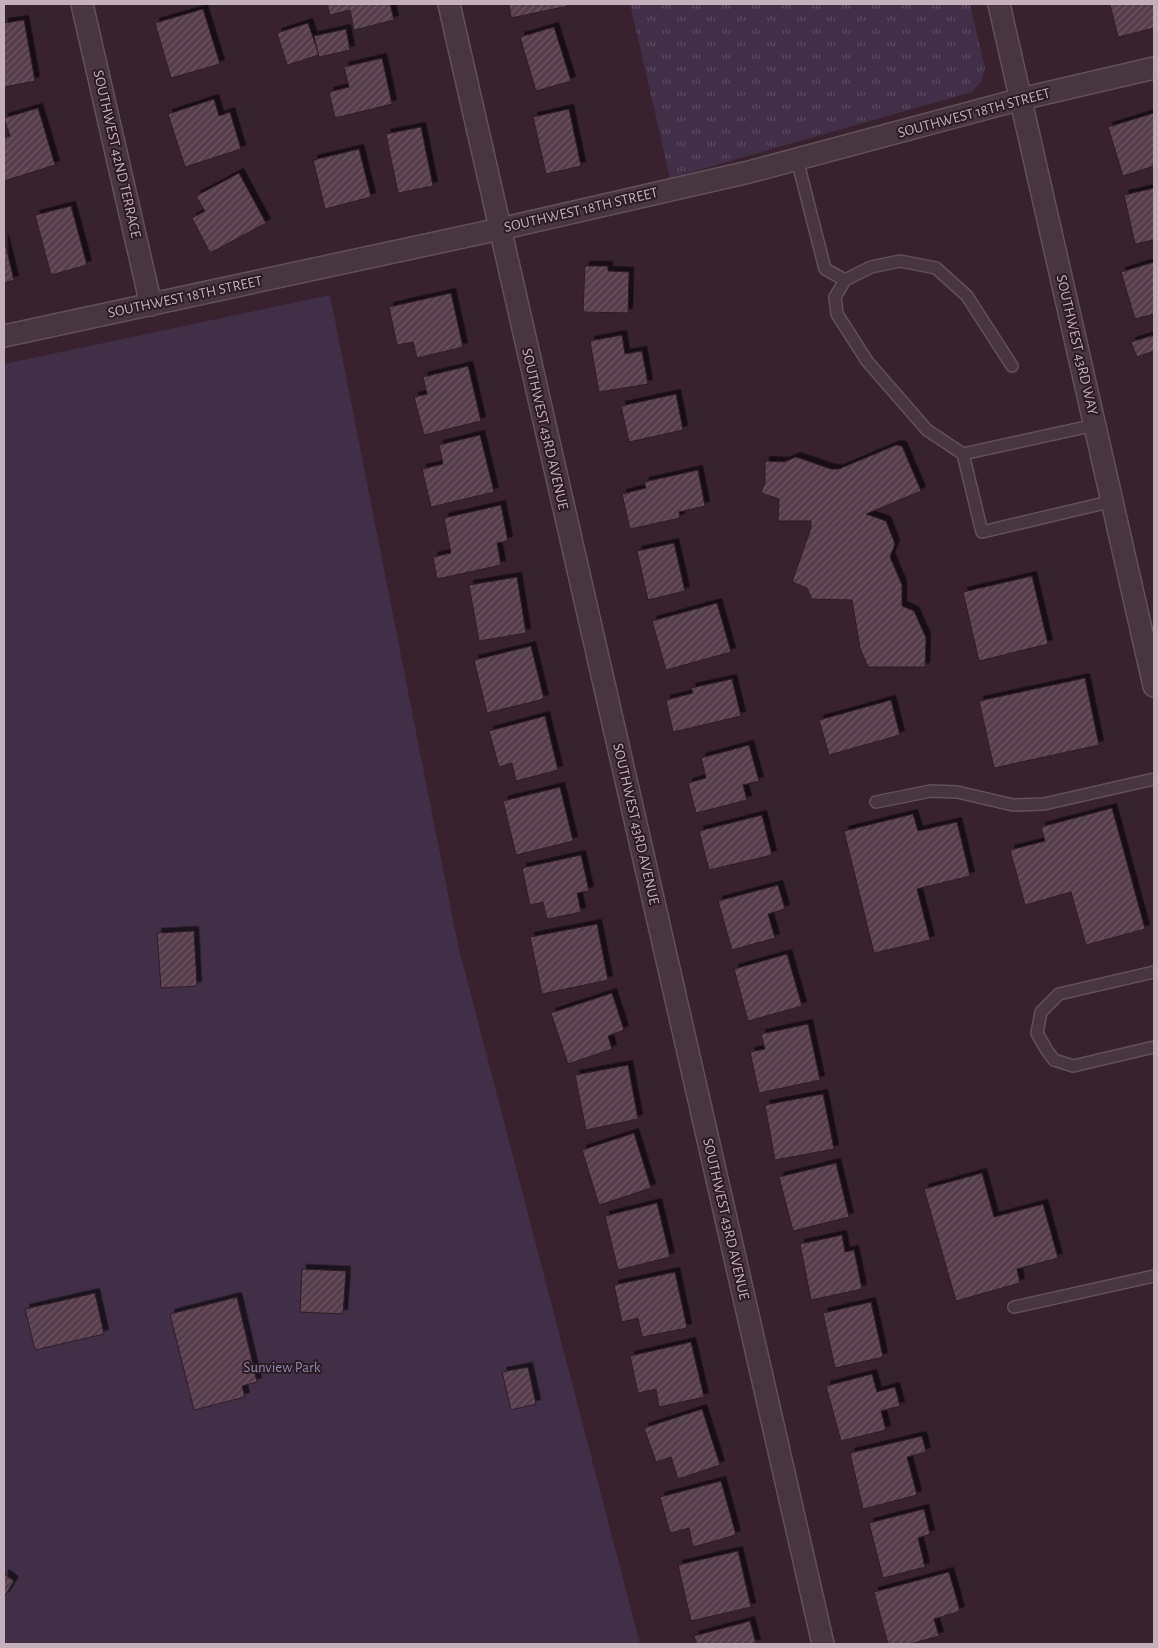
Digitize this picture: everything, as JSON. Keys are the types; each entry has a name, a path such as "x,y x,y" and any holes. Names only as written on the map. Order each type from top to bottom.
{"street":[{"name":"SOUTHWEST 42ND TERRACE","path":"82,4 151,305"},
{"name":"SOUTHWEST 43RD AVENUE","path":"449,4 823,1644"},
{"name":"SOUTHWEST 43RD WAY","path":"999,4 1154,686"},
{"name":"SOUTHWEST 18TH STREET","path":"4,336 500,229 749,172 1021,100 1154,68"}],"lane":[{"path":"797,159 825,268 845,280"},
{"path":"1012,366 967,296 936,268 900,261 871,267 845,280 835,297 838,314 867,362 926,430 963,454 982,532 1112,501"},
{"path":"963,454 1095,425"},
{"path":"876,802 931,791 957,792 1013,805 1044,804 1154,778"},
{"path":"1154,972 1059,994 1041,1012 1037,1033 1054,1060 1073,1066 1154,1047"},
{"path":"1014,1307 1154,1276"}],"green space":[{"path":"630,4 970,4 985,68 981,82 972,92 670,178"},
{"name":"Sunview Park","path":"330,295 458,945 640,1644 4,1644 4,364"}],"building":[{"path":"327,4 390,4 394,20 354,30 350,10 330,15"},
{"path":"509,4 567,4 568,6 511,18"},
{"path":"1110,4 1154,4 1154,28 1118,37"},
{"path":"203,9 220,64 171,78 155,23"},
{"path":"24,20 35,81 4,87 4,23"},
{"path":"308,23 319,55 287,65 277,33"},
{"path":"554,27 571,81 536,91 520,37"},
{"path":"346,29 350,50 319,57 314,36"},
{"path":"382,58 392,104 335,118 329,92 349,87 344,67"},
{"path":"214,99 219,116 230,112 241,149 185,167 168,114"},
{"path":"38,108 55,165 4,181 4,138 10,136 4,118"},
{"path":"569,109 581,166 546,174 533,117"},
{"path":"1154,113 1154,166 1123,176 1108,127"},
{"path":"421,127 433,186 398,193 386,134"},
{"path":"359,149 371,197 325,209 313,160"},
{"path":"239,173 266,223 210,253 192,218 205,211 196,196"},
{"path":"1154,188 1154,240 1135,244 1124,195"},
{"path":"71,206 87,265 51,275 35,215"},
{"path":"4,239 14,280 4,283"},
{"path":"1154,262 1154,314 1135,319 1121,272"},
{"path":"585,266 608,266 608,271 629,272 628,313 583,312"},
{"path":"451,293 463,347 417,358 413,342 397,345 389,307"},
{"path":"622,335 625,354 642,351 648,384 599,392 590,341"},
{"path":"1154,335 1154,351 1137,357 1131,342"},
{"path":"468,366 481,421 424,435 414,397 427,394 423,377"},
{"path":"676,394 683,430 629,442 621,406"},
{"path":"480,435 494,492 431,507 422,469 443,464 439,445"},
{"path":"896,445 902,446 921,491 866,514 886,521 895,544 890,557 902,585 902,606 914,611 926,638 925,667 868,667 860,648 852,600 812,599 807,588 792,582 811,528 811,521 778,521 779,499 761,493 765,483 765,461 784,462 796,457 831,469 839,469"},
{"path":"698,470 705,506 679,512 680,518 630,529 622,494 646,488 644,482"},
{"path":"501,505 508,541 497,543 501,565 437,579 433,557 451,553 444,518"},
{"path":"674,543 685,591 648,600 637,551"},
{"path":"1032,576 1048,644 979,661 963,592"},
{"path":"517,577 526,633 479,641 469,585"},
{"path":"717,603 731,652 666,670 652,621"},
{"path":"531,646 544,699 487,713 474,660"},
{"path":"1085,678 1099,745 994,768 979,701"},
{"path":"732,679 741,716 673,732 666,700 693,693 691,688"},
{"path":"891,700 900,735 829,755 819,720"},
{"path":"545,716 558,770 516,781 512,763 499,767 489,731"},
{"path":"749,745 759,781 743,785 747,800 696,813 688,783 706,778 701,758"},
{"path":"560,787 573,841 516,855 503,801"},
{"path":"1112,808 1145,929 1086,945 1071,892 1025,905 1010,850 1045,841 1041,827"},
{"path":"913,814 918,831 957,822 970,876 917,889 930,940 874,953 844,831"},
{"path":"762,815 772,855 709,870 699,831"},
{"path":"581,855 589,891 577,893 581,912 547,919 543,902 530,905 522,868"},
{"path":"778,885 785,909 768,914 775,938 732,950 718,901"},
{"path":"597,924 608,980 542,994 530,937"},
{"path":"194,931 197,986 161,988 157,933"},
{"path":"787,954 802,1006 748,1021 734,969"},
{"path":"612,993 624,1030 608,1036 612,1049 568,1064 551,1013"},
{"path":"808,1024 820,1080 759,1093 750,1052 765,1049 761,1034"},
{"path":"628,1065 638,1119 586,1130 575,1075"},
{"path":"823,1094 834,1149 775,1160 765,1105"},
{"path":"634,1133 651,1188 599,1205 582,1150"},
{"path":"836,1163 849,1217 793,1231 779,1177"},
{"path":"982,1173 994,1217 1043,1204 1058,1258 1017,1269 1020,1283 956,1301 924,1189"},
{"path":"657,1203 670,1257 618,1270 605,1216"},
{"path":"842,1235 845,1252 854,1250 862,1289 811,1300 800,1244"},
{"path":"302,1269 346,1271 343,1314 300,1312"},
{"path":"675,1272 687,1328 642,1337 638,1318 622,1322 614,1285"},
{"path":"95,1293 104,1334 35,1350 25,1309"},
{"path":"237,1297 257,1382 242,1386 245,1397 194,1410 170,1314"},
{"path":"871,1302 883,1357 835,1368 823,1313"},
{"path":"691,1342 704,1397 659,1407 656,1389 638,1393 630,1356"},
{"path":"528,1367 536,1404 511,1410 502,1372"},
{"path":"872,1374 877,1392 895,1387 900,1406 881,1411 886,1430 841,1441 826,1386"},
{"path":"702,1409 720,1465 678,1479 671,1457 656,1462 644,1428"},
{"path":"922,1436 926,1452 907,1457 917,1495 863,1509 850,1453"},
{"path":"721,1481 736,1535 693,1547 689,1528 670,1533 660,1497"},
{"path":"924,1509 930,1534 918,1538 925,1567 883,1578 869,1523"},
{"path":"738,1551 751,1607 691,1621 678,1565"},
{"path":"949,1572 960,1611 934,1619 939,1636 910,1644 888,1644 874,1592"},
{"path":"4,1574 14,1581 4,1597"},
{"path":"750,1621 756,1644 697,1644 694,1636"}]}
